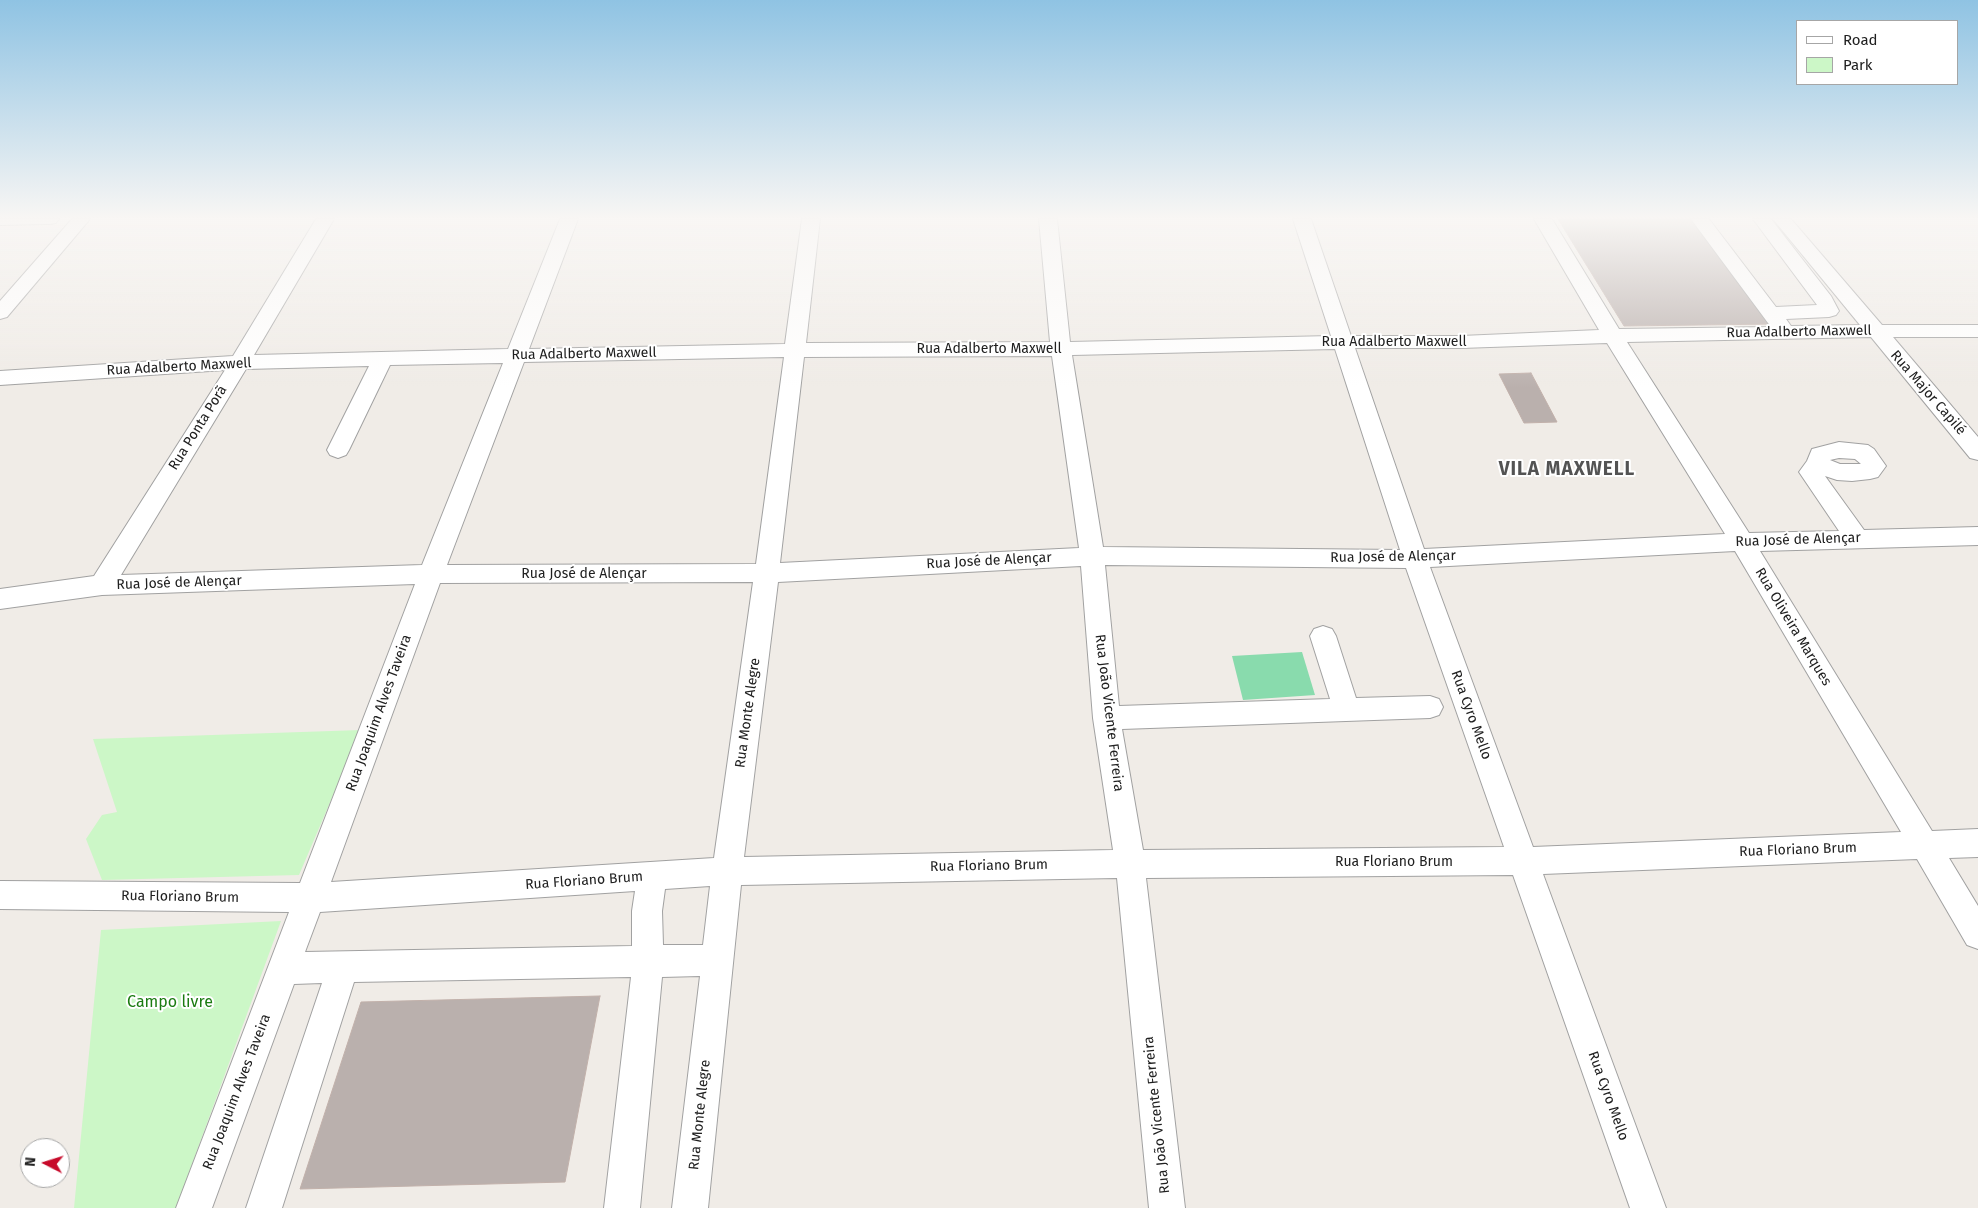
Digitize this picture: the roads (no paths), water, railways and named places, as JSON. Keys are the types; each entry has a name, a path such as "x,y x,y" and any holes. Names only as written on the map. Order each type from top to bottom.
{"street":[{"path":"0,313 32,275"},
{"name":"Rua Ponta Porã","path":"102,585 291,275"},
{"name":"Rua Joaquim Alves Taveira","path":"194,1208 431,574 546,275"},
{"name":"Rua Monte Alegre","path":"690,1208 727,871 804,275"},
{"name":"Rua João Vicente Ferreira","path":"1054,275 1061,349 1092,556 1106,718 1130,864 1167,1208"},
{"name":"Rua Cyro Mello","path":"1320,275 1415,559 1648,1208"},
{"name":"Rua Oliveira Marques","path":"1577,275 1742,542 1978,934"},
{"path":"1743,275 1786,333"},
{"path":"1772,313 1829,311 1824,300 1805,275"},
{"name":"Rua Major Capilé","path":"1828,275 1978,452"},
{"name":"Rua Adalberto Maxwell","path":"4,382 240,362 795,350 1061,349 1342,342 1461,342 1613,336 1978,331"},
{"path":"338,450 382,360"},
{"path":"1818,464 1810,472 1858,539"},
{"name":"Rua José de Alençar","path":"0,599 102,585 431,574 767,573 1092,556 1415,559 1742,542 1978,536"},
{"path":"1323,636 1347,710"},
{"path":"1106,718 1430,707"},
{"name":"Rua Floriano Brum","path":"0,895 310,898 727,871 1130,864 1522,861 1978,843"},
{"path":"622,1208 648,963 647,911 652,876"},
{"path":"284,968 648,963 717,960"},
{"path":"264,1208 343,967"}],"district":[{"name":"VILA MAXWELL","path":"1567,470"}],"park label":[{"name":"Campo livre","path":"170,1003"}]}
